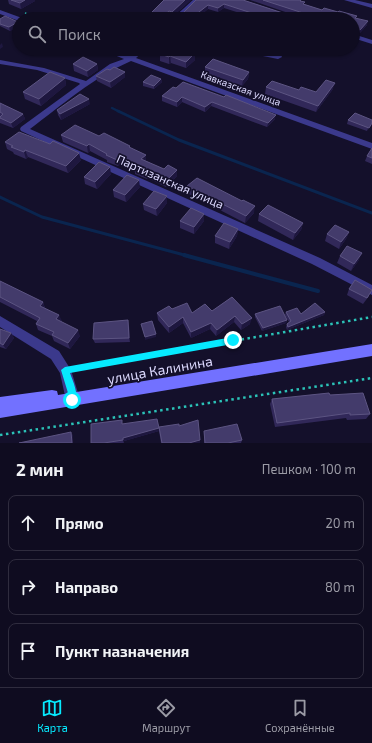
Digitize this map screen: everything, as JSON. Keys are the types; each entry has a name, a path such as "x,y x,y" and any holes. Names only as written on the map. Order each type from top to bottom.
{"main road":[{"path":"0,404 72,396 372,344"},
{"name":"улица Калинина","path":"0,411 72,396 372,350"}],"street":[{"path":"183,12 196,0"},
{"path":"347,0 372,6"},
{"path":"0,12 12,16"},
{"path":"360,38 372,42"},
{"name":"Кавказская улица","path":"122,56 372,146"},
{"name":"Партизанская улица","path":"134,56 113,66 84,85 24,129 316,260 372,290"},
{"path":"273,56 278,57"},
{"path":"0,62 14,66 45,70 82,81 84,85"},
{"path":"0,321 55,355 65,370 72,396"}],"path":[{"path":"65,370 372,317"},
{"path":"0,435 372,378"}],"building":[{"path":"11,0 25,0 20,3"},
{"path":"164,0 185,0 172,12 152,12"},
{"path":"196,0 243,0 280,12 249,12 224,4 218,8 208,5 199,12 184,12"},
{"path":"263,0 301,0 300,1 305,2 303,4 322,10 324,8 338,12 300,12"},
{"path":"5,16 12,19 12,25 9,27 0,24 0,19"},
{"path":"360,19 368,21 360,30"},
{"path":"170,56 192,56 186,62"},
{"path":"83,57 97,64 87,71 73,64"},
{"path":"213,59 249,72 243,80 205,67"},
{"path":"114,67 125,72 110,82 96,76 107,69 110,70"},
{"path":"50,72 65,78 39,99 23,92"},
{"path":"151,75 161,79 154,86 143,82"},
{"path":"326,80 335,83 318,106 266,87 272,81 299,90 301,87 316,92"},
{"path":"183,82 224,97 226,95 276,115 268,123 212,102 205,107 182,97 177,102 162,96 173,87 176,88"},
{"path":"80,94 89,99 60,114 57,110"},
{"path":"0,103 23,114 11,123 0,118 3,114 0,112"},
{"path":"355,113 372,120 369,128 348,120"},
{"path":"75,125 99,136 104,133 130,146 129,147 146,155 141,159 164,169 168,165 177,170 166,181 147,171 146,173 134,167 136,166 118,158 117,160 106,155 107,154 89,144 87,146 61,135"},
{"path":"19,132 50,144 53,141 79,153 66,166 25,150 24,152 11,147 13,146 5,142"},
{"path":"372,148 372,158 367,156"},
{"path":"99,162 110,167 95,182 84,177"},
{"path":"127,175 139,180 125,195 113,190"},
{"path":"197,178 255,206 246,216 187,186"},
{"path":"154,191 167,196 156,209 143,204"},
{"path":"268,205 303,223 295,233 259,214"},
{"path":"191,208 204,214 194,227 180,221"},
{"path":"224,223 238,229 230,242 215,236"},
{"path":"335,225 349,232 341,242 327,234"},
{"path":"347,246 362,253 354,264 340,256"},
{"path":"355,280 372,290 367,298 349,289"},
{"path":"0,281 43,302 40,306 59,315 56,319 78,330 68,343 52,335 54,332 36,324 40,318 0,297"},
{"path":"232,297 252,318 242,324 235,316 217,330 211,323 191,332 183,317 169,327 157,313 169,306 172,309 187,303 192,313 205,304 212,311"},
{"path":"315,303 325,312 288,327 287,324 291,321 286,312 297,308 301,314"},
{"path":"280,306 287,320 263,328 255,314"},
{"path":"128,320 129,338 93,339 94,323"},
{"path":"152,321 156,334 145,337 141,324"},
{"path":"0,329 11,333 3,345 0,343"},
{"path":"329,393 330,395 363,393 370,414 350,415 350,413 277,423 272,399"},
{"path":"157,419 159,428 123,438 123,440 104,443 91,443 91,424 122,420 122,424"},
{"path":"198,420 200,440 189,443 162,443 159,427 179,424 179,426"},
{"path":"237,424 242,440 228,443 205,443 204,431"},
{"path":"71,432 72,443 19,443"}],"waterway":[{"path":"112,108 118,111"},
{"path":"118,111 179,140 372,213"},
{"path":"0,197 42,217 188,256"},
{"path":"184,255 318,291"}],"route":[{"path":"72,400 72,393 65,370 233,340"}]}
